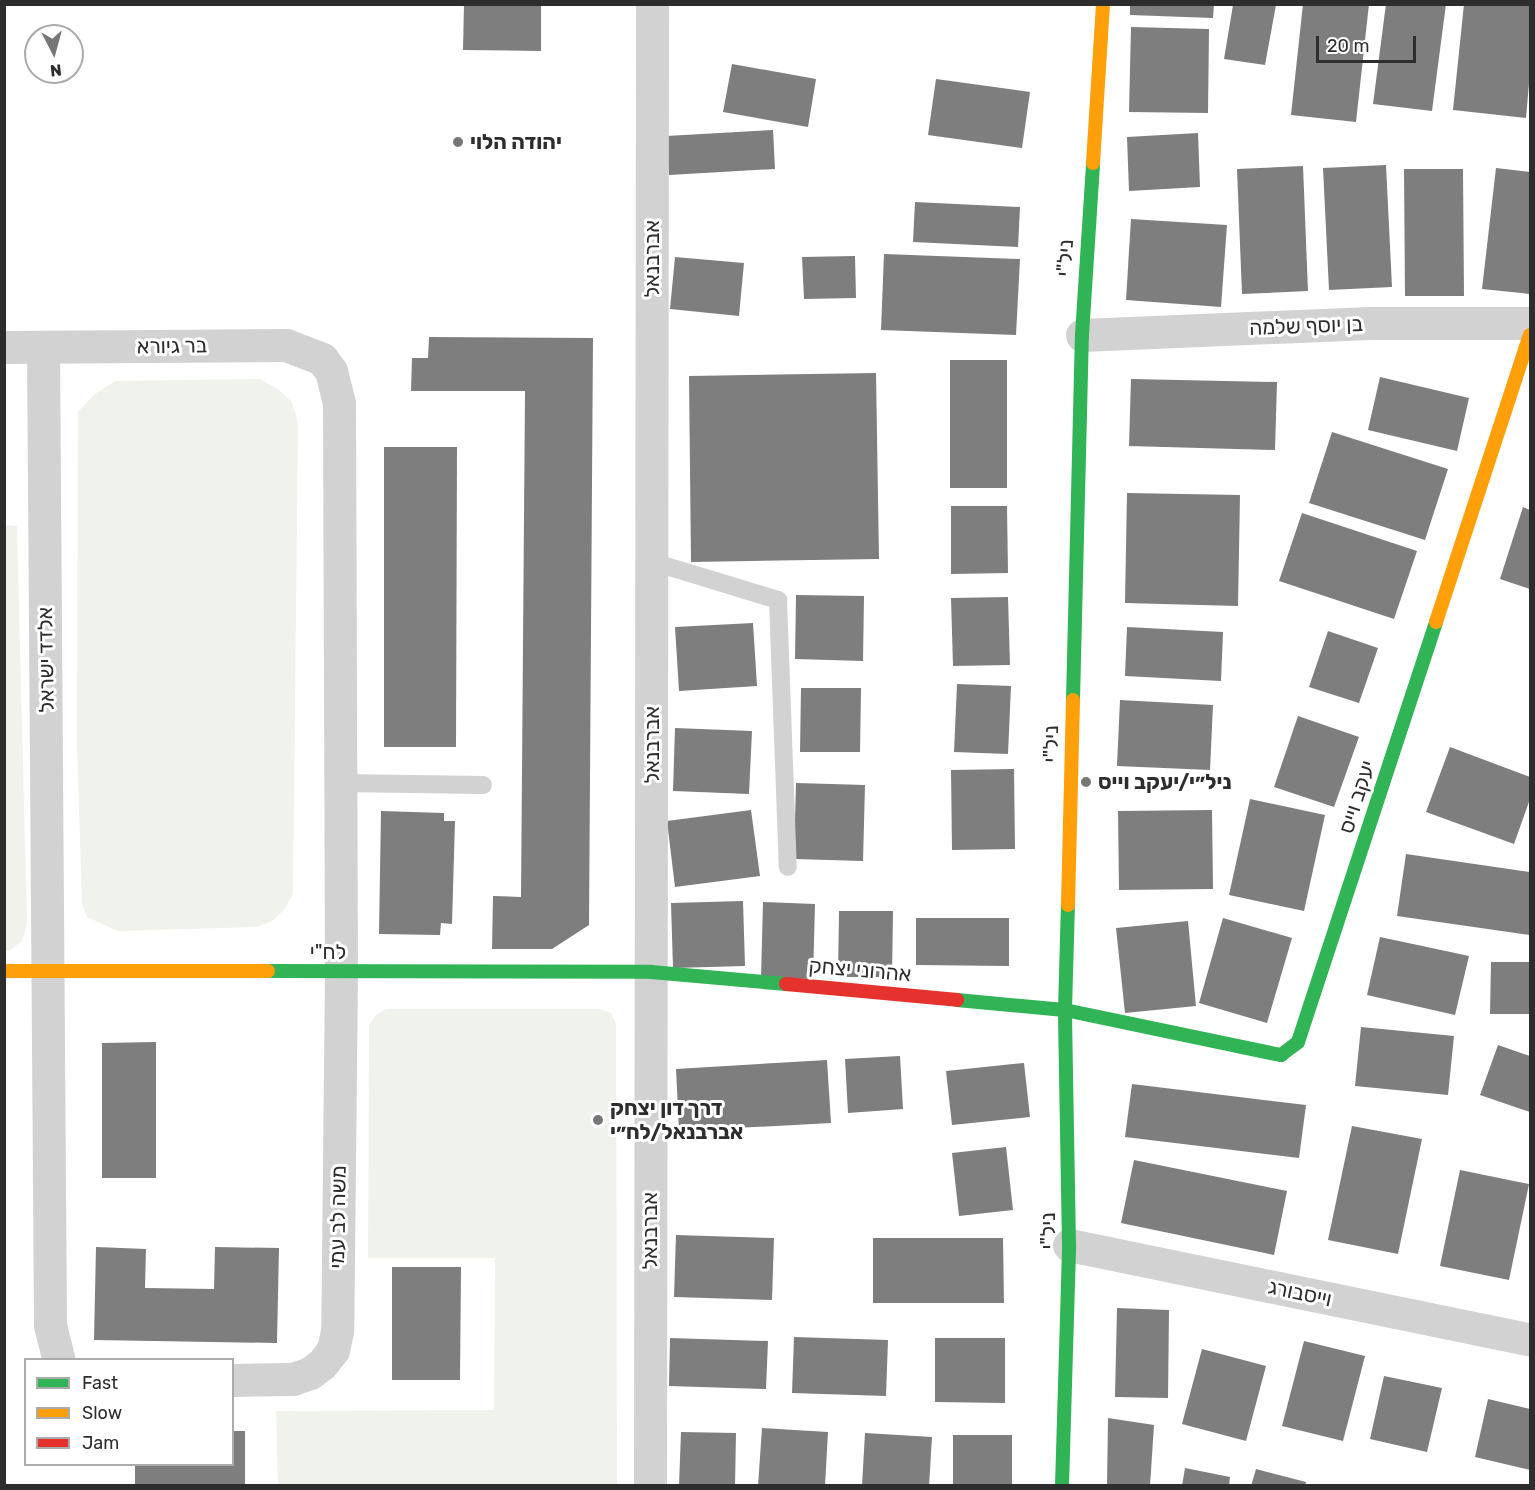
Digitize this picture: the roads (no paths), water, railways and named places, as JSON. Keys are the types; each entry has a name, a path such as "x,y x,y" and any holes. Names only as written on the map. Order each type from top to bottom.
{"street":[{"name":"אברבנאל","path":"650,1485 652,4"},
{"name":"ניל\"י","path":"1062,1485 1070,1245 1065,1010 1082,335 1103,4"},
{"name":"בן יוסף שלמה","path":"1082,335 1369,324 1530,323"},
{"name":"יעקב וייס","path":"1065,1010 1281,1055 1298,1042 1530,335"},
{"name":"בר גיורא","path":"4,347 286,345 322,360 331,371 339,403 340,783"},
{"name":"אלדד ישראל","path":"43,347 49,973"},
{"path":"340,783 341,973"},
{"name":"לח\"י","path":"4,971 49,973 651,972"},
{"name":"אהרוני יצחק","path":"651,972 1065,1010"},
{"path":"49,973 50,1325 59,1358"},
{"name":"משה לב עמי","path":"234,1380 293,1379 316,1369 333,1350 337,1331 341,973"},
{"name":"וייסבורג","path":"1070,1245 1530,1340"}],"lane":[{"path":"653,562 778,600 788,867"},
{"path":"340,783 483,785"}],"place":[{"name":"יהודה הלוי","path":"458,142"},
{"name":"ניל״י/יעקב וייס","path":"1086,782"},
{"name":"דרך דון יצחק אברבנאל/לח״י","path":"598,1120"}]}
